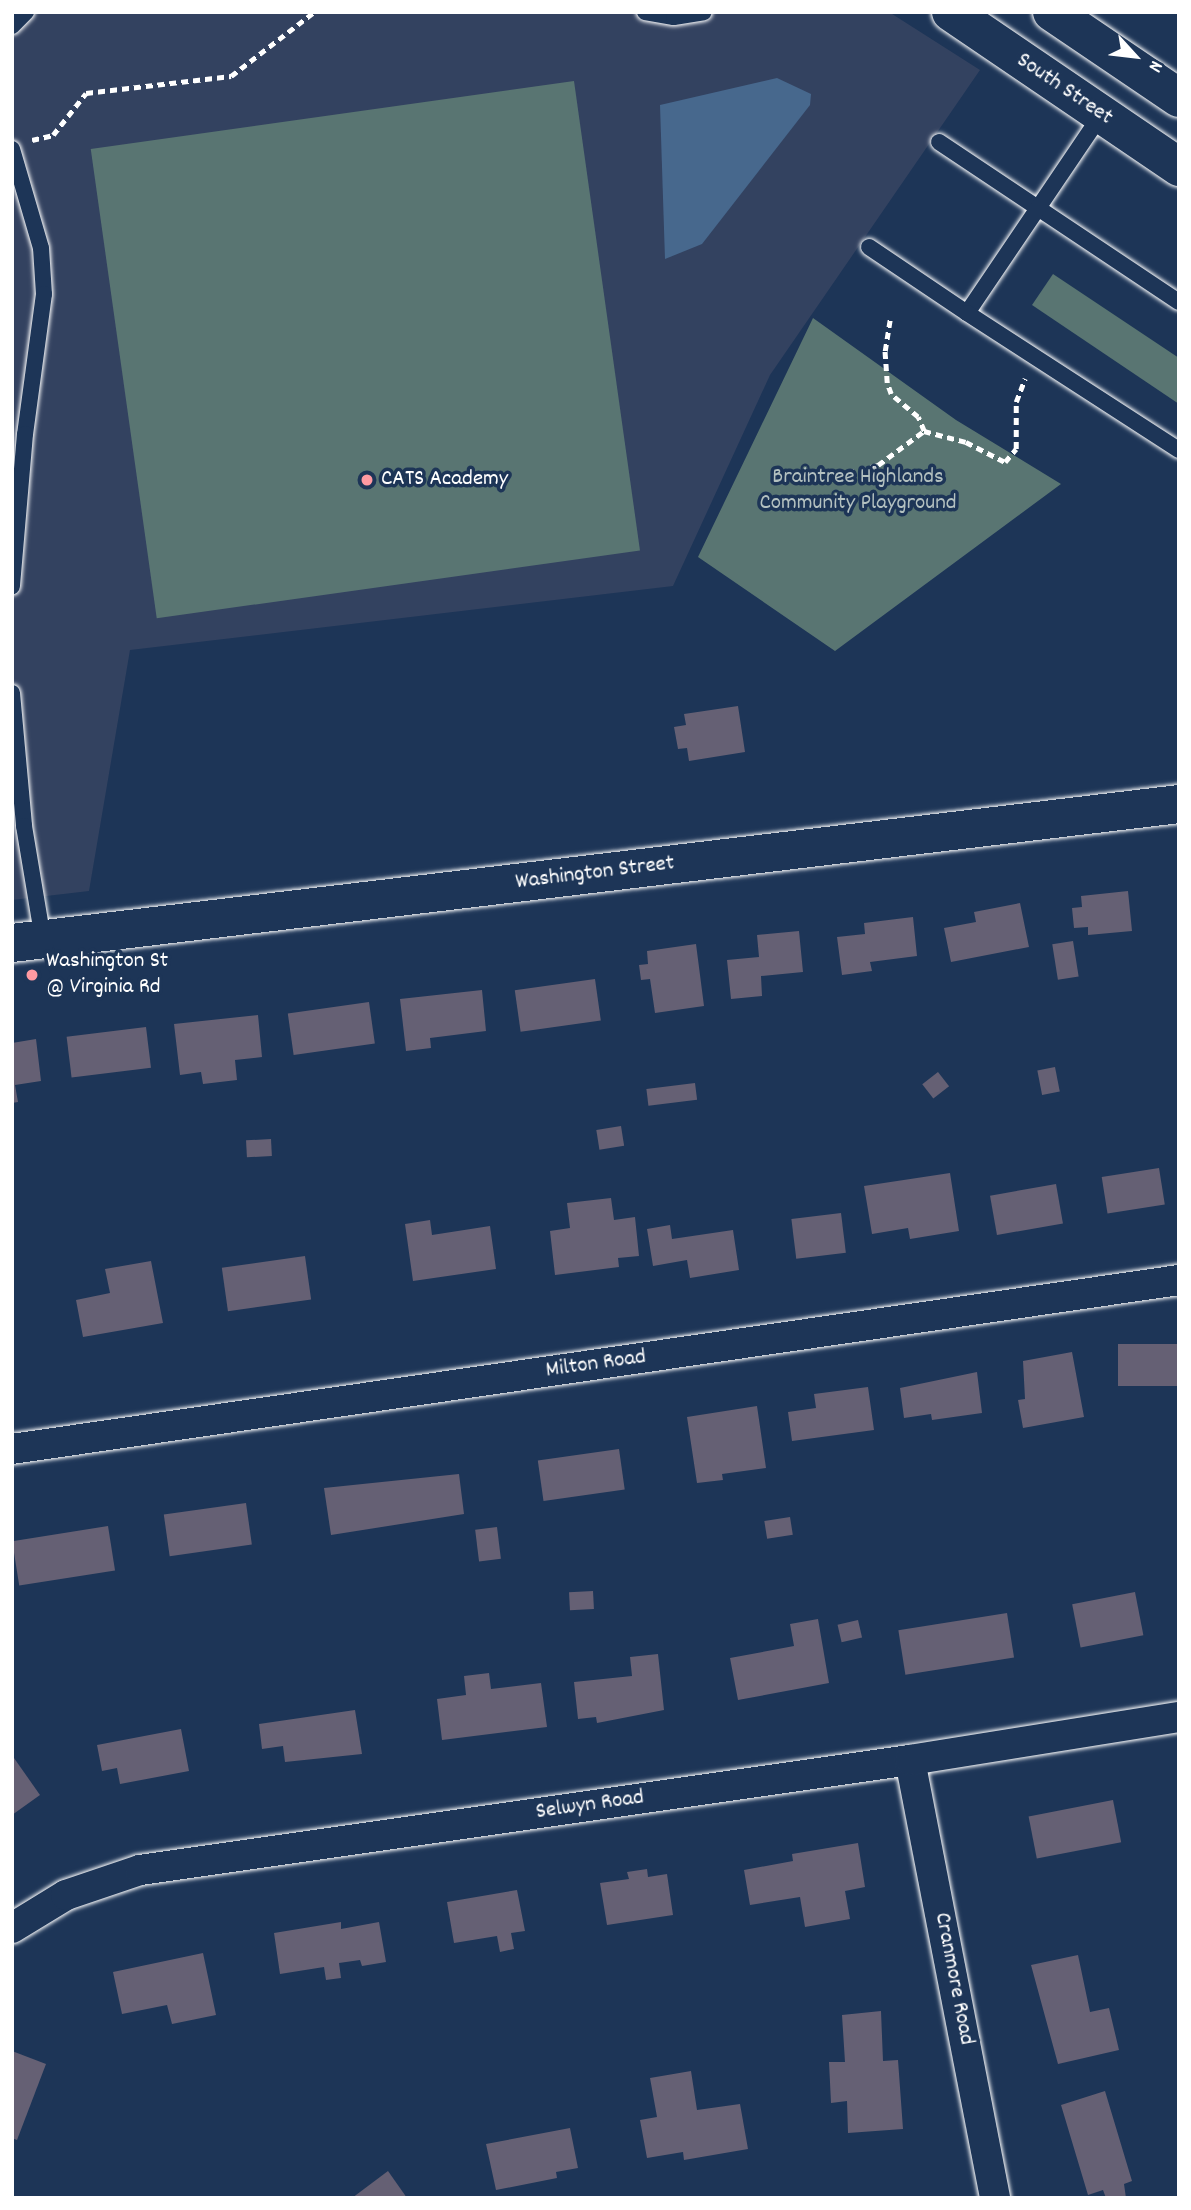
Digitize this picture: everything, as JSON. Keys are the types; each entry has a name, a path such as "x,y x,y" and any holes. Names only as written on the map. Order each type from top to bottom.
{"main road":[{"name":"South Street","path":"951,12 1179,167"},
{"path":"1052,12 1179,98"},
{"name":"Washington Street","path":"27,941 1179,804"}],"street":[{"name":"Milton Road","path":"12,1449 1179,1280"},
{"name":"Selwyn Road","path":"12,1928 66,1895 139,1870 910,1760 1179,1717"},
{"name":"Cranmore Road","path":"910,1760 995,2198"}],"lane":[{"path":"12,26 26,12"},
{"path":"645,12 674,17 704,12"},
{"path":"967,313 1101,115"},
{"path":"939,142 1179,302"},
{"path":"12,586 23,447 44,293 41,248 17,146"},
{"path":"869,247 1179,450"},
{"path":"12,693 27,941"}],"path":[{"path":"17,146 53,135 86,93 231,76 314,12"},
{"path":"890,318 885,351 887,383 891,394 918,417 924,431"},
{"path":"924,431 966,443 999,462 1012,458 1016,449 1016,402 1037,358"},
{"path":"836,476 878,465 924,431"}],"shaded area":[{"name":"CATS Academy","path":"12,12 889,12 980,70 770,375 673,586 130,650 89,891 12,900"},
{"path":"777,78 811,94 810,105 702,244 665,259 660,105"}],"green space":[{"path":"574,81 640,550 157,618 91,149"},
{"path":"1053,274 1179,358 1179,404 1032,305"},
{"name":"Braintree Highlands Community Playground","path":"813,318 956,420 1061,484 835,651 698,557"}],"building":[{"path":"738,706 745,752 689,761 687,748 678,749 674,727 686,725 684,714"},
{"path":"1128,891 1132,931 1088,935 1088,927 1074,928 1072,908 1082,907 1081,896"},
{"path":"1020,903 1029,947 951,962 944,928 976,922 974,912"},
{"path":"913,917 917,956 870,962 872,971 842,975 837,937 865,934 864,923"},
{"path":"799,931 803,972 761,976 762,996 731,999 727,960 759,957 757,935"},
{"path":"1073,941 1079,977 1058,980 1052,944"},
{"path":"696,944 704,1006 655,1013 650,979 641,980 639,965 648,964 647,951"},
{"path":"595,979 601,1021 521,1032 515,990"},
{"path":"482,990 486,1031 430,1038 431,1048 406,1051 400,999"},
{"path":"369,1002 375,1044 294,1055 288,1013"},
{"path":"258,1015 262,1057 235,1060 237,1080 203,1084 201,1072 180,1075 174,1024"},
{"path":"146,1027 151,1068 72,1077 67,1037"},
{"path":"36,1039 41,1081 15,1085 18,1102 12,1103 12,1043"},
{"path":"1055,1067 1060,1092 1042,1095 1037,1070"},
{"path":"938,1072 949,1086 933,1098 922,1084"},
{"path":"695,1083 697,1100 648,1106 646,1089"},
{"path":"621,1126 624,1146 599,1150 596,1130"},
{"path":"271,1139 272,1156 247,1157 246,1140"},
{"path":"1159,1168 1165,1205 1108,1214 1102,1177"},
{"path":"950,1173 959,1231 910,1239 908,1228 872,1234 864,1186"},
{"path":"1056,1184 1063,1223 997,1235 990,1196"},
{"path":"611,1198 614,1220 635,1217 639,1256 618,1258 619,1267 555,1275 550,1231 570,1228 567,1203"},
{"path":"841,1213 846,1253 796,1259 791,1219"},
{"path":"430,1220 432,1235 490,1226 496,1269 413,1281 405,1224"},
{"path":"670,1225 672,1239 733,1230 739,1270 690,1278 687,1260 653,1266 647,1229"},
{"path":"305,1256 311,1300 228,1311 222,1268"},
{"path":"151,1261 163,1323 83,1337 76,1300 110,1293 105,1269"},
{"path":"1118,1344 1179,1344 1179,1386 1118,1386"},
{"path":"1072,1352 1084,1417 1023,1428 1018,1400 1025,1399 1023,1361"},
{"path":"977,1372 982,1413 932,1420 931,1414 904,1418 900,1388"},
{"path":"868,1387 874,1430 792,1441 788,1412 816,1408 814,1394"},
{"path":"757,1406 766,1468 722,1474 723,1480 697,1483 687,1417"},
{"path":"619,1449 625,1490 544,1501 538,1460"},
{"path":"459,1474 464,1514 331,1535 324,1488"},
{"path":"246,1503 252,1545 170,1556 164,1515"},
{"path":"790,1517 793,1535 767,1539 764,1521"},
{"path":"108,1526 115,1570 19,1586 12,1541"},
{"path":"497,1527 501,1559 479,1561 475,1530"},
{"path":"593,1591 594,1609 570,1610 569,1592"},
{"path":"1135,1592 1143,1635 1081,1647 1072,1604"},
{"path":"1007,1613 1014,1657 905,1675 898,1630"},
{"path":"818,1619 829,1683 738,1700 730,1658 794,1646 790,1624"},
{"path":"858,1620 862,1638 842,1642 838,1625"},
{"path":"658,1654 664,1710 597,1723 596,1717 578,1719 574,1682 632,1676 630,1657"},
{"path":"489,1673 491,1689 541,1683 547,1727 442,1740 437,1699 466,1695 464,1676"},
{"path":"355,1710 362,1754 285,1762 283,1746 262,1749 259,1724"},
{"path":"181,1729 189,1771 120,1784 117,1768 102,1771 97,1745"},
{"path":"14,1758 40,1795 12,1815 12,1760"},
{"path":"1113,1800 1121,1842 1037,1859 1029,1816"},
{"path":"858,1843 865,1887 845,1891 850,1919 805,1927 800,1897 750,1905 744,1870 793,1861 792,1854"},
{"path":"647,1869 648,1877 667,1874 673,1915 607,1925 600,1883 629,1879 627,1872"},
{"path":"517,1890 525,1931 511,1933 514,1949 500,1952 497,1936 454,1943 447,1902"},
{"path":"341,1922 341,1929 379,1922 386,1962 362,1966 360,1960 339,1963 341,1978 326,1980 324,1967 280,1974 274,1933"},
{"path":"203,1953 216,2015 172,2024 167,2005 122,2014 113,1972"},
{"path":"1078,1955 1090,2012 1109,2008 1119,2050 1058,2064 1031,1965"},
{"path":"881,2011 883,2061 898,2060 903,2129 848,2133 847,2101 831,2103 829,2062 845,2062 842,2015"},
{"path":"12,2051 46,2064 17,2140 12,2138"},
{"path":"691,2071 697,2110 740,2104 748,2149 684,2160 683,2152 647,2158 640,2120 657,2117 650,2078"},
{"path":"1105,2091 1132,2181 1124,2184 1126,2198 1106,2198 1103,2190 1088,2195 1061,2105"},
{"path":"570,2128 578,2168 556,2172 557,2178 496,2190 486,2144"},
{"path":"388,2171 407,2198 352,2198"}],"place":[{"name":"CATS Academy","path":"367,480"},
{"name":"Washington St @ Virginia Rd","path":"32,975"}]}
